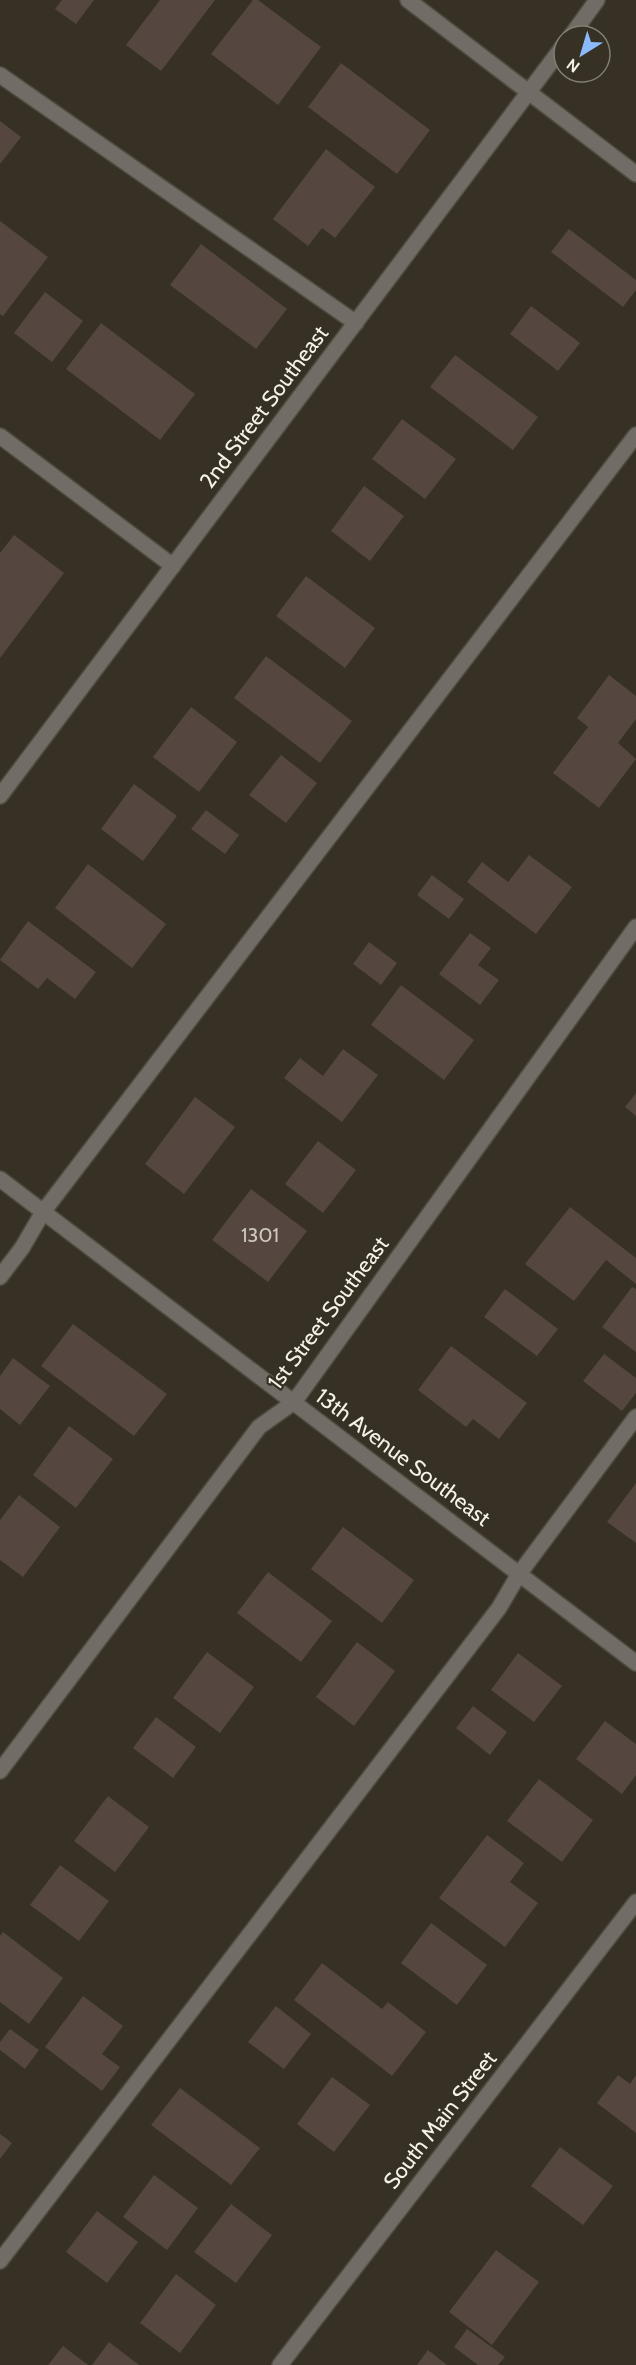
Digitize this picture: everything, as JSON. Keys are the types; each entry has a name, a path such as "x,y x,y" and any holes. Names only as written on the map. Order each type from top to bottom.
{"street":[{"path":"408,0 636,174"},
{"path":"580,24 597,0"},
{"name":"2nd Street Southeast","path":"0,796 552,61"},
{"path":"0,75 356,322"},
{"path":"0,1277 22,1248 43,1212 636,435"},
{"path":"0,436 173,566"},
{"name":"1st Street Southeast","path":"0,1771 259,1428 294,1402 636,927"},
{"name":"13th Avenue Southeast","path":"0,1179 636,1663"},
{"path":"0,2260 499,1608 519,1574 636,1417"},
{"name":"South Main Street","path":"280,2365 636,1902"}],"building":[{"path":"62,0 94,0 76,24 55,9"},
{"path":"160,0 215,0 161,71 126,45"},
{"path":"253,0 258,0 321,47 278,105 211,54"},
{"path":"341,63 430,130 397,174 308,107"},
{"path":"0,121 21,137 0,164"},
{"path":"326,149 375,187 335,238 322,228 308,246 273,219"},
{"path":"0,221 48,257 3,316 0,314"},
{"path":"569,229 636,280 636,290 623,307 551,252"},
{"path":"201,244 287,309 256,349 170,285"},
{"path":"45,292 83,321 52,362 14,333"},
{"path":"531,306 580,343 558,371 510,334"},
{"path":"101,323 195,394 160,440 66,369"},
{"path":"455,355 538,417 513,450 430,387"},
{"path":"402,419 456,459 425,499 372,459"},
{"path":"364,486 404,516 370,561 331,531"},
{"path":"14,535 64,573 0,658 0,553"},
{"path":"306,576 375,628 345,668 276,616"},
{"path":"266,656 352,721 320,763 234,698"},
{"path":"609,675 636,696 636,719 618,743 636,759 599,808 553,773 588,727 577,718"},
{"path":"191,707 237,742 199,792 153,757"},
{"path":"281,755 317,783 286,823 249,795"},
{"path":"134,784 177,816 143,861 101,829"},
{"path":"206,810 239,835 225,854 191,829"},
{"path":"529,855 572,887 536,934 467,882 482,862 508,882"},
{"path":"88,864 166,924 132,968 55,908"},
{"path":"432,875 464,899 449,919 417,895"},
{"path":"28,921 96,972 75,999 47,978 38,989 0,960"},
{"path":"470,933 491,948 478,965 499,980 480,1005 439,974"},
{"path":"369,942 397,963 381,985 353,964"},
{"path":"401,985 474,1040 444,1080 371,1025"},
{"path":"343,1049 378,1075 342,1122 284,1078 300,1058 323,1076"},
{"path":"636,1093 636,1116 625,1107"},
{"path":"195,1097 235,1127 184,1194 145,1164"},
{"path":"318,1141 356,1170 323,1213 285,1184"},
{"path":"251,1189 307,1231 268,1282 212,1240"},
{"path":"570,1207 636,1258 636,1284 606,1260 574,1301 525,1264"},
{"path":"632,1287 636,1289 636,1352 602,1327"},
{"path":"505,1289 558,1329 537,1356 484,1317"},
{"path":"73,1324 167,1394 134,1436 41,1366"},
{"path":"451,1346 527,1403 499,1439 473,1419 466,1427 418,1390"},
{"path":"604,1354 636,1378 636,1393 622,1411 583,1381"},
{"path":"13,1358 50,1386 20,1425 0,1409 0,1376"},
{"path":"69,1426 113,1459 76,1508 33,1475"},
{"path":"636,1483 636,1543 607,1522"},
{"path":"19,1495 60,1527 23,1577 0,1560 0,1520"},
{"path":"343,1527 414,1580 382,1623 311,1569"},
{"path":"268,1572 332,1621 301,1662 237,1613"},
{"path":"357,1642 395,1671 354,1726 316,1697"},
{"path":"207,1652 254,1687 220,1733 173,1698"},
{"path":"518,1653 562,1686 534,1722 491,1690"},
{"path":"473,1706 507,1732 490,1755 456,1728"},
{"path":"156,1717 196,1747 173,1778 133,1748"},
{"path":"605,1721 636,1744 636,1775 622,1794 576,1759"},
{"path":"539,1779 593,1820 562,1862 507,1821"},
{"path":"108,1796 149,1827 115,1872 74,1841"},
{"path":"487,1835 524,1863 510,1882 538,1903 505,1947 439,1898"},
{"path":"60,1865 109,1901 79,1941 30,1905"},
{"path":"431,1923 487,1965 457,2005 401,1963"},
{"path":"3,1932 63,1978 29,2024 0,2002 0,1936"},
{"path":"322,1963 382,2009 388,2002 426,2032 392,2076 294,2000"},
{"path":"83,1996 123,2026 102,2054 120,2067 102,2091 45,2047"},
{"path":"276,2006 311,2034 284,2069 248,2042"},
{"path":"10,2029 39,2050 25,2069 0,2050 0,2042"},
{"path":"618,2075 630,2084 636,2075 636,2133 597,2103"},
{"path":"332,2077 370,2105 334,2152 297,2124"},
{"path":"180,2088 260,2148 231,2185 151,2125"},
{"path":"0,2134 12,2143 0,2159"},
{"path":"560,2147 613,2186 583,2225 531,2186"},
{"path":"154,2175 198,2208 167,2250 123,2217"},
{"path":"231,2204 272,2235 236,2283 194,2252"},
{"path":"97,2211 138,2242 107,2283 66,2252"},
{"path":"496,2250 539,2282 492,2345 449,2312"},
{"path":"176,2274 216,2305 180,2353 140,2323"},
{"path":"467,2329 505,2357 498,2365 478,2365 454,2347"},
{"path":"109,2342 139,2365 92,2365"},
{"path":"63,2346 88,2365 48,2365"},
{"path":"428,2350 447,2365 417,2365"}]}
